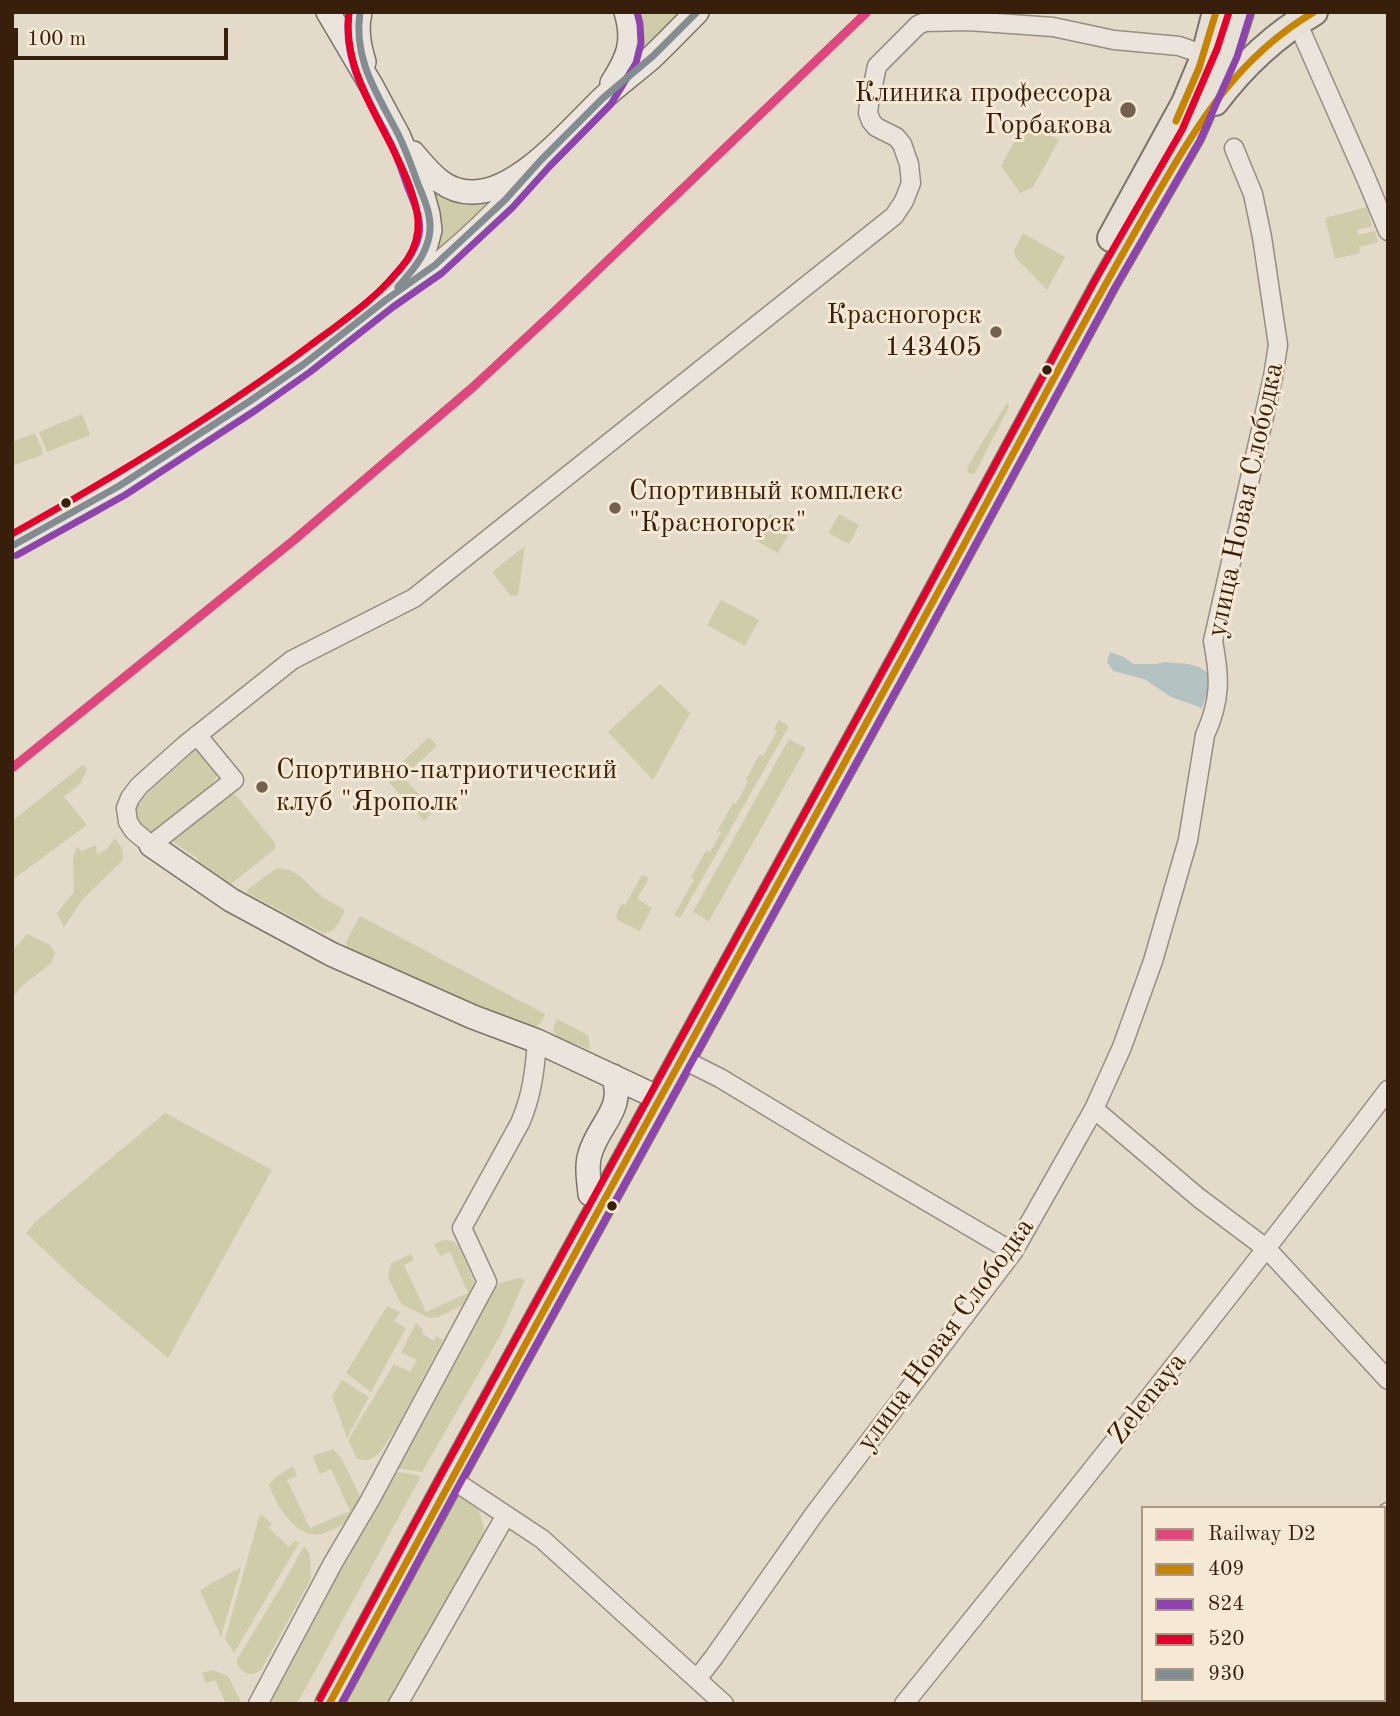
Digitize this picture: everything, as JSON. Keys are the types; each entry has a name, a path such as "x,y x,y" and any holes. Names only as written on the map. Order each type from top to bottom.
{"main road":[{"path":"309,1704 443,1476 653,1096 1185,103 1205,55 1216,12"},
{"path":"329,1704 443,1476 590,1194 653,1096 681,1059 1107,282 1191,135 1227,52 1240,12"},
{"path":"1191,135 1246,66 1272,41 1305,17"}],"street":[{"path":"328,12 399,137 428,214 430,230 417,264 387,299"},
{"path":"359,12 359,46 371,85"},
{"path":"603,98 626,60 631,43 626,12"},
{"path":"12,545 91,503 151,466 304,364 435,265 505,200 603,98 653,56 697,12"},
{"path":"1305,17 1388,231"},
{"path":"653,1096 537,1041 463,1013 331,954 231,900 134,831 128,822 127,808 130,798 139,786 197,735 292,660 414,598 894,216 911,183 909,164 902,144 896,137 876,127 868,113 877,66 918,25 930,21 968,21 1053,27 1114,40 1179,46 1205,55"},
{"path":"399,137 432,175 449,188 461,191 475,193 491,189 511,180 541,160"},
{"name":"улица Новая Слободка","path":"697,1679 815,1513 1013,1252 1094,1109 1122,1047 1153,961 1188,840 1205,735 1217,696 1219,673 1213,641 1278,345 1258,211 1234,148"},
{"path":"151,845 234,780 197,735"},
{"path":"258,1704 486,1282 462,1228 528,1105 535,1071 537,1041"},
{"path":"681,1059 720,1078 1013,1252"},
{"path":"590,1194 588,1158 617,1097 613,1076"},
{"name":"Zelenaya","path":"904,1704 1267,1249 1388,1090"},
{"path":"1094,1109 1199,1198 1267,1249 1388,1380"},
{"path":"443,1476 542,1539 724,1704"},
{"path":"398,1704 506,1515"}],"shaded area":[{"path":"635,12 687,12 639,57"},
{"path":"1025,122 1059,140 1033,187 1020,193 1001,166"},
{"path":"432,189 493,200 434,256"},
{"path":"1367,207 1372,226 1357,230 1358,235 1375,231 1378,242 1359,247 1360,253 1335,259 1325,218"},
{"path":"1023,233 1065,257 1047,290 1016,258 1014,251"},
{"path":"1007,403 1009,407 975,473 968,472 972,460"},
{"path":"82,414 90,435 47,452 39,432"},
{"path":"35,433 44,454 12,466 12,442"},
{"path":"770,514 793,527 778,553 755,540"},
{"path":"839,514 859,525 849,544 828,533"},
{"path":"525,546 518,595 511,596 492,572"},
{"path":"721,600 759,620 745,646 707,625"},
{"path":"1110,652 1133,664 1166,662 1199,667 1208,673 1208,691 1202,708 1171,697 1144,679 1113,671 1107,662"},
{"path":"660,684 690,713 653,780 608,732"},
{"path":"779,720 789,726 680,918 674,915 694,880 691,877 706,851 710,852 721,833 718,830 748,781 746,779 777,731 774,729"},
{"path":"429,737 437,746 403,777 434,811 424,821 385,778"},
{"path":"789,739 806,748 709,921 693,912"},
{"path":"195,750 199,750 218,772 215,779 201,796 153,835 137,821 136,809 153,788"},
{"path":"83,765 87,769 81,783 64,797 87,825 12,880 12,821"},
{"path":"226,793 236,795 275,843 275,849 231,884 201,868 197,858 168,839"},
{"path":"115,838 122,848 123,860 83,899 64,927 57,913 74,892 73,859 77,846 81,851 96,845 97,854 106,850"},
{"path":"277,868 296,873 320,895 345,910 334,929 323,933 247,893 248,889"},
{"path":"642,875 649,878 637,899 652,908 640,931 618,920 616,916 621,904 625,905"},
{"path":"360,916 543,1013 543,1020 531,1029 350,952 346,942"},
{"path":"27,934 50,945 55,952 51,963 22,986 12,998 12,951"},
{"path":"557,1019 588,1035 590,1050 557,1037 553,1029"},
{"path":"165,1113 272,1170 168,1358 78,1282 26,1233 35,1222"},
{"path":"444,1240 453,1241 459,1247 476,1286 467,1303 438,1317 429,1318 401,1304 388,1277 391,1263 411,1254 414,1260 404,1265 426,1312 468,1293 450,1252 440,1256 434,1244"},
{"path":"520,1278 525,1280 500,1336 422,1472 395,1468 496,1284"},
{"path":"387,1306 400,1312 394,1321 406,1328 371,1392 346,1373"},
{"path":"416,1323 423,1329 422,1334 434,1341 436,1336 443,1340 397,1427 379,1454 369,1460 357,1459 348,1440 394,1364 410,1372 417,1360 401,1353"},
{"path":"342,1380 369,1397 347,1438 332,1396"},
{"path":"333,1449 342,1459 361,1498 347,1522 323,1534 304,1532 288,1519 269,1484 293,1466 297,1476 287,1480 310,1528 350,1511 331,1469 320,1474 313,1456"},
{"path":"393,1471 421,1476 297,1704 270,1704"},
{"path":"455,1492 476,1501 485,1531 389,1704 341,1704"},
{"path":"260,1514 272,1523 269,1528 289,1547 295,1541 299,1543 234,1653 225,1639"},
{"path":"304,1546 310,1554 311,1579 261,1670 253,1674 246,1673 236,1661"},
{"path":"241,1567 221,1637 200,1590"},
{"path":"214,1670 228,1676 242,1704 226,1704 215,1680 206,1683 202,1673"}],"rail line":[{"name":"D2","path":"12,768 294,540 473,387 867,12"}],"transit line":[{"name":"824","path":"349,12 349,47 353,63 394,150 419,223 419,235 414,248 390,280"},
{"name":"520","path":"12,534 88,491 236,398 335,328 385,285 407,260 417,236 416,207 400,163 359,79 348,35 349,12"},
{"name":"930","path":"360,12 360,46 368,76 404,146 429,216 430,230 424,251 398,287"},
{"name":"824","path":"17,555 125,495 256,410 442,273 512,208 611,104 636,63 641,43 637,12"},
{"name":"930","path":"12,546 119,486 250,401 304,364 435,265 505,200 603,98 653,56 697,12"},
{"name":"409","path":"1176,121 1199,68 1216,12"},
{"name":"520","path":"320,1699 1097,277 1182,130 1217,49 1229,12"},
{"name":"409","path":"329,1704 1150,206 1201,123 1239,74 1261,51 1314,12"},
{"name":"824","path":"341,1704 1115,287 1200,140 1237,57 1250,15"}],"place":[{"name":"Клиника профессора Горбакова","path":"1128,110"},
{"name":"Красногорск 143405","path":"996,332"},
{"name":"Спортивный комплекс \"Красногорск\"","path":"615,508"},
{"name":"Спортивно-патриотический клуб \"Ярополк\"","path":"262,787"}]}
